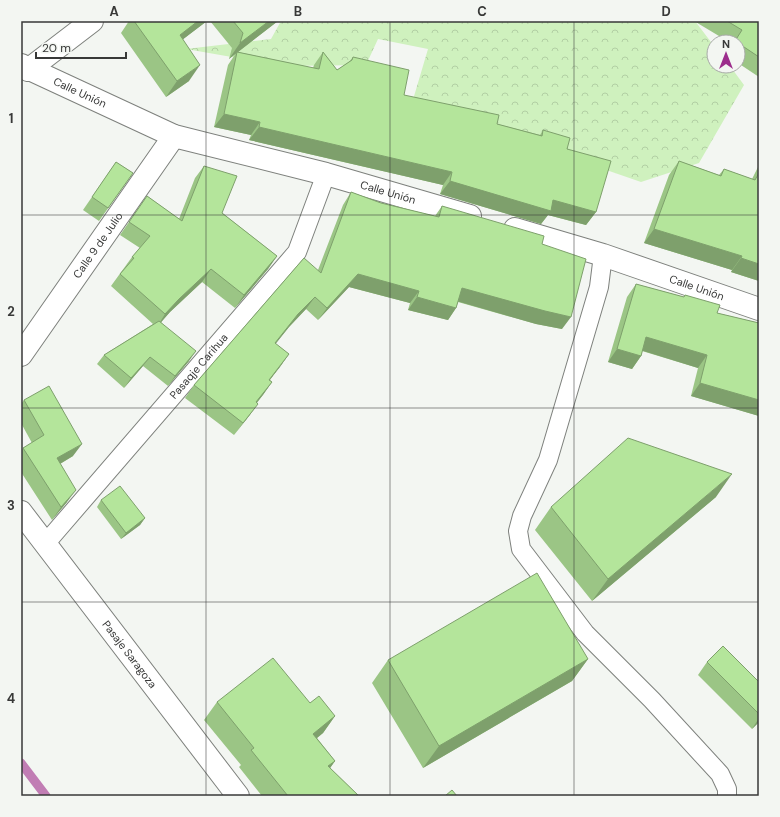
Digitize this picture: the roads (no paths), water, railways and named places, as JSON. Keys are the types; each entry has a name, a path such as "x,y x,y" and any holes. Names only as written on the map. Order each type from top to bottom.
{"street":[{"path":"25,68 92,21"},
{"name":"Calle Unión","path":"25,68 174,136 326,174 603,255 759,309"},
{"name":"Calle 9 de Julio","path":"21,355 174,136"},
{"name":"Pasaje Saragoza","path":"21,512 238,796"}],"lane":[{"name":"Pasaqje Carihua","path":"45,544 297,252 326,174"},
{"path":"603,255 599,287 548,460 522,516 518,531 522,549 585,633 652,700 720,774 727,789 727,796"}],"waterway":[{"path":"21,763 46,796"}]}
